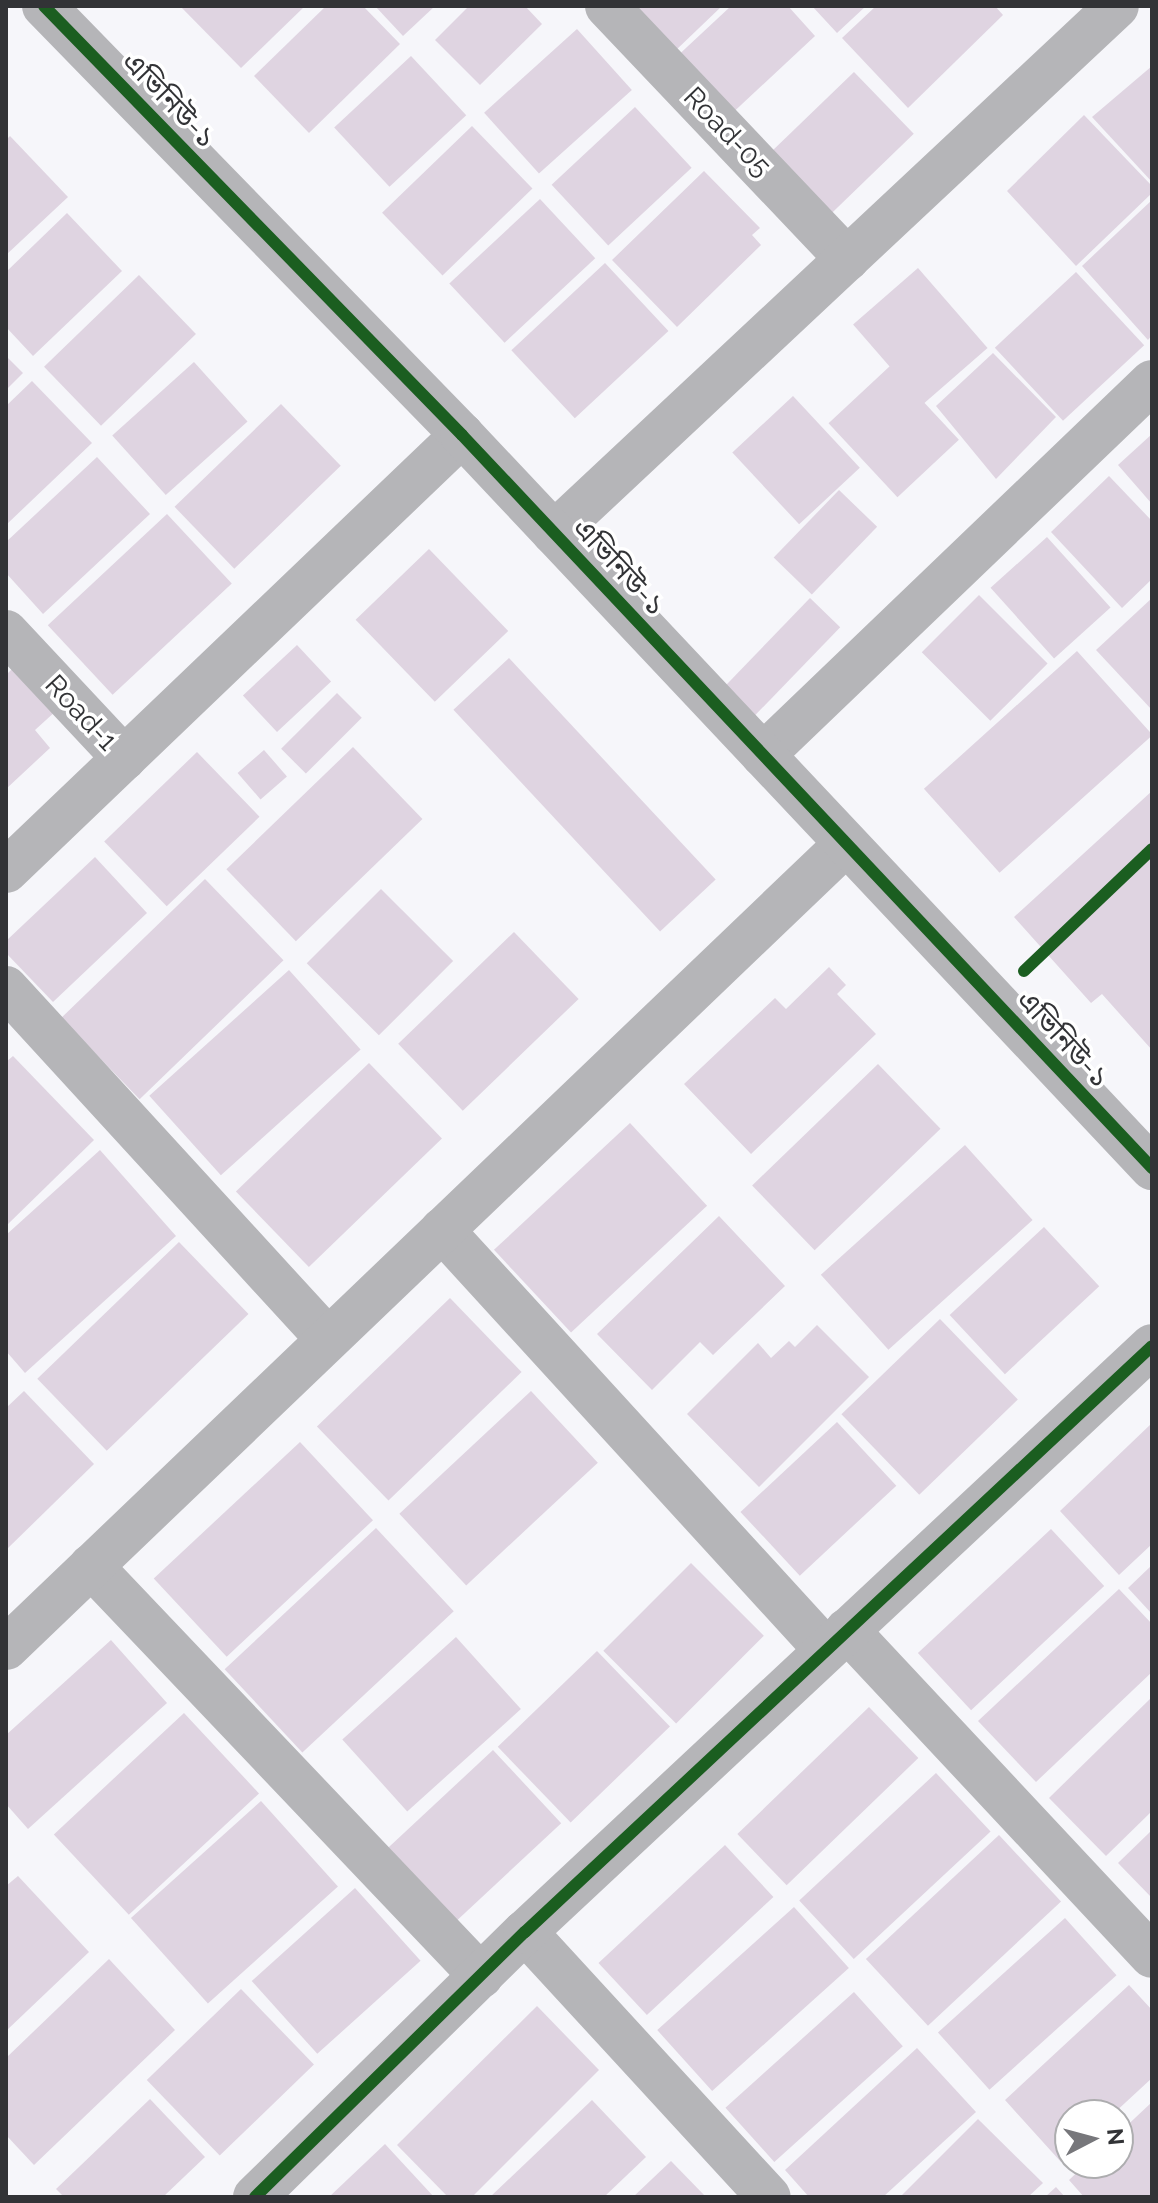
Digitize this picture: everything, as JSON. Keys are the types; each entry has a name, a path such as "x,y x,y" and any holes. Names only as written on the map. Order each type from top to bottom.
{"street":[{"name":"এভিনিউ-১","path":"44,6 462,435 1152,1168"},
{"name":"Road-05","path":"607,6 847,259"},
{"path":"554,533 847,259 1093,13"},
{"path":"763,755 1152,382"},
{"path":"6,871 462,435"},
{"name":"Road-1","path":"6,632 124,758"},
{"path":"6,1648 846,844"},
{"path":"6,988 328,1339"},
{"path":"442,1230 836,1640 1152,1956"},
{"path":"255,2197 525,1932 1152,1346"},
{"path":"91,1566 481,1976"},
{"path":"525,1932 769,2197"}],"building":[{"path":"180,6 305,6 241,68"},
{"path":"326,6 363,6 400,44 309,133 254,76"},
{"path":"375,6 435,6 403,36"},
{"path":"469,6 525,6 542,24 480,85 435,40"},
{"path":"631,6 722,6 674,52"},
{"path":"731,6 788,6 815,36 726,119 672,61"},
{"path":"812,6 866,6 837,33"},
{"path":"876,6 995,6 1003,15 908,108 842,38"},
{"path":"577,29 632,90 539,174 484,113"},
{"path":"411,56 466,115 389,187 334,128"},
{"path":"1152,66 1152,182 1092,117"},
{"path":"854,72 914,134 827,217 768,155"},
{"path":"635,107 692,168 608,245 552,185"},
{"path":"1084,115 1152,186 1152,193 1076,266 1007,191"},
{"path":"472,126 532,189 443,275 382,213"},
{"path":"10,136 68,197 6,255 6,140"},
{"path":"704,171 760,228 752,235 761,245 677,327 612,260"},
{"path":"540,199 595,258 505,343 449,284"},
{"path":"1152,200 1152,335 1148,340 1082,266"},
{"path":"67,213 122,271 33,356 6,327 6,272"},
{"path":"605,263 668,331 575,418 511,350"},
{"path":"918,268 988,348 923,404 853,324"},
{"path":"1076,272 1144,345 1063,421 995,348"},
{"path":"139,275 196,334 101,426 44,367"},
{"path":"993,353 1056,417 996,479 936,406"},
{"path":"6,356 23,373 6,390"},
{"path":"194,362 248,421 166,495 112,436"},
{"path":"890,366 959,440 897,497 829,423"},
{"path":"32,381 92,443 6,525 6,406"},
{"path":"793,396 860,468 799,524 732,453"},
{"path":"281,404 341,466 234,569 175,507"},
{"path":"1152,434 1152,504 1118,465"},
{"path":"97,457 150,514 43,614 6,573 6,542"},
{"path":"1109,476 1152,521 1152,579 1122,608 1051,532"},
{"path":"839,490 877,527 812,594 774,558"},
{"path":"167,514 232,583 113,695 48,625"},
{"path":"1047,537 1111,608 1054,658 991,588"},
{"path":"429,549 508,631 435,702 356,620"},
{"path":"979,595 1048,664 990,721 922,652"},
{"path":"810,598 840,627 753,718 722,689"},
{"path":"1152,598 1152,710 1096,650"},
{"path":"297,645 331,682 277,732 243,695"},
{"path":"1077,651 1152,736 1000,873 924,789"},
{"path":"509,658 716,880 660,931 453,710"},
{"path":"15,666 57,710 35,730 50,748 6,789 6,675"},
{"path":"337,693 362,718 306,774 281,749"},
{"path":"353,747 422,819 296,941 226,869"},
{"path":"264,750 287,776 261,799 238,773"},
{"path":"197,752 260,817 167,906 104,842"},
{"path":"1152,791 1152,1050 1102,994 1091,1003 1014,917"},
{"path":"95,857 147,913 53,1002 6,953 6,941"},
{"path":"205,879 283,960 140,1099 61,1018"},
{"path":"381,889 453,961 379,1035 307,963"},
{"path":"514,932 579,999 463,1111 398,1044"},
{"path":"829,967 846,985 837,994 876,1034 751,1154 684,1084 775,998 786,1009"},
{"path":"289,970 361,1050 221,1175 149,1096"},
{"path":"13,1056 94,1140 6,1226 6,1062"},
{"path":"369,1063 442,1139 309,1267 236,1192"},
{"path":"878,1064 941,1129 815,1250 752,1186"},
{"path":"630,1123 707,1206 571,1332 494,1250"},
{"path":"965,1145 1033,1220 888,1350 821,1275"},
{"path":"100,1150 176,1236 25,1373 6,1351 6,1235"},
{"path":"719,1216 785,1286 713,1355 700,1342 652,1390 597,1334"},
{"path":"1044,1227 1099,1286 1005,1374 950,1315"},
{"path":"179,1242 248,1314 107,1451 37,1379"},
{"path":"450,1298 522,1372 388,1501 317,1427"},
{"path":"940,1319 1018,1400 919,1495 841,1414"},
{"path":"817,1325 869,1377 759,1487 687,1414 758,1343 771,1358 789,1341 795,1347"},
{"path":"24,1391 94,1464 6,1550 6,1408"},
{"path":"531,1391 598,1463 466,1585 399,1514"},
{"path":"837,1422 896,1486 800,1576 740,1512"},
{"path":"1152,1423 1152,1544 1119,1575 1060,1511"},
{"path":"300,1442 373,1520 227,1657 154,1578"},
{"path":"376,1528 454,1611 302,1753 225,1669"},
{"path":"1051,1529 1104,1586 971,1710 918,1653"},
{"path":"691,1563 764,1636 676,1724 603,1651"},
{"path":"1152,1565 1152,1614 1128,1588"},
{"path":"1119,1589 1152,1624 1152,1672 1036,1782 978,1721"},
{"path":"456,1637 521,1709 407,1811 342,1739"},
{"path":"111,1640 167,1703 28,1829 6,1804 6,1735"},
{"path":"597,1651 670,1727 571,1822 498,1747"},
{"path":"1152,1697 1152,1811 1106,1856 1049,1798"},
{"path":"869,1707 918,1758 787,1885 737,1834"},
{"path":"184,1713 259,1793 129,1915 54,1834"},
{"path":"493,1750 561,1823 457,1921 388,1848"},
{"path":"936,1773 991,1832 854,1959 799,1901"},
{"path":"261,1801 338,1886 208,2004 131,1918"},
{"path":"1152,1830 1152,1898 1118,1863"},
{"path":"999,1835 1061,1902 928,2026 866,1959"},
{"path":"725,1845 773,1897 647,2015 598,1963"},
{"path":"18,1876 89,1952 6,2031 6,1886"},
{"path":"355,1888 421,1961 317,2054 252,1981"},
{"path":"794,1907 849,1968 712,2091 657,2030"},
{"path":"1065,1918 1117,1975 989,2090 938,2032"},
{"path":"109,1959 175,2030 34,2165 6,2135 6,2058"},
{"path":"1129,1985 1152,2010 1152,2078 1129,2099 1054,2099 1054,2154 1005,2100"},
{"path":"241,1989 314,2065 220,2156 147,2080"},
{"path":"854,1992 903,2046 774,2162 725,2108"},
{"path":"537,2006 599,2070 472,2197 448,2197 397,2145"},
{"path":"917,2048 976,2112 883,2197 809,2197 785,2170"},
{"path":"150,2099 205,2157 163,2197 64,2197 56,2189"},
{"path":"592,2100 646,2157 604,2197 490,2197"},
{"path":"1152,2102 1152,2197 1084,2197 1070,2179 1134,2179 1134,2119"},
{"path":"978,2119 1043,2183 1028,2197 900,2197"},
{"path":"385,2144 434,2197 329,2197"},
{"path":"671,2161 706,2197 633,2197"},
{"path":"1056,2187 1065,2197 1045,2197"}],"cycle path":[{"path":"44,6 462,435 1152,1168"},
{"path":"1024,971 1152,849"},
{"path":"255,2197 525,1932 1152,1346"}]}
